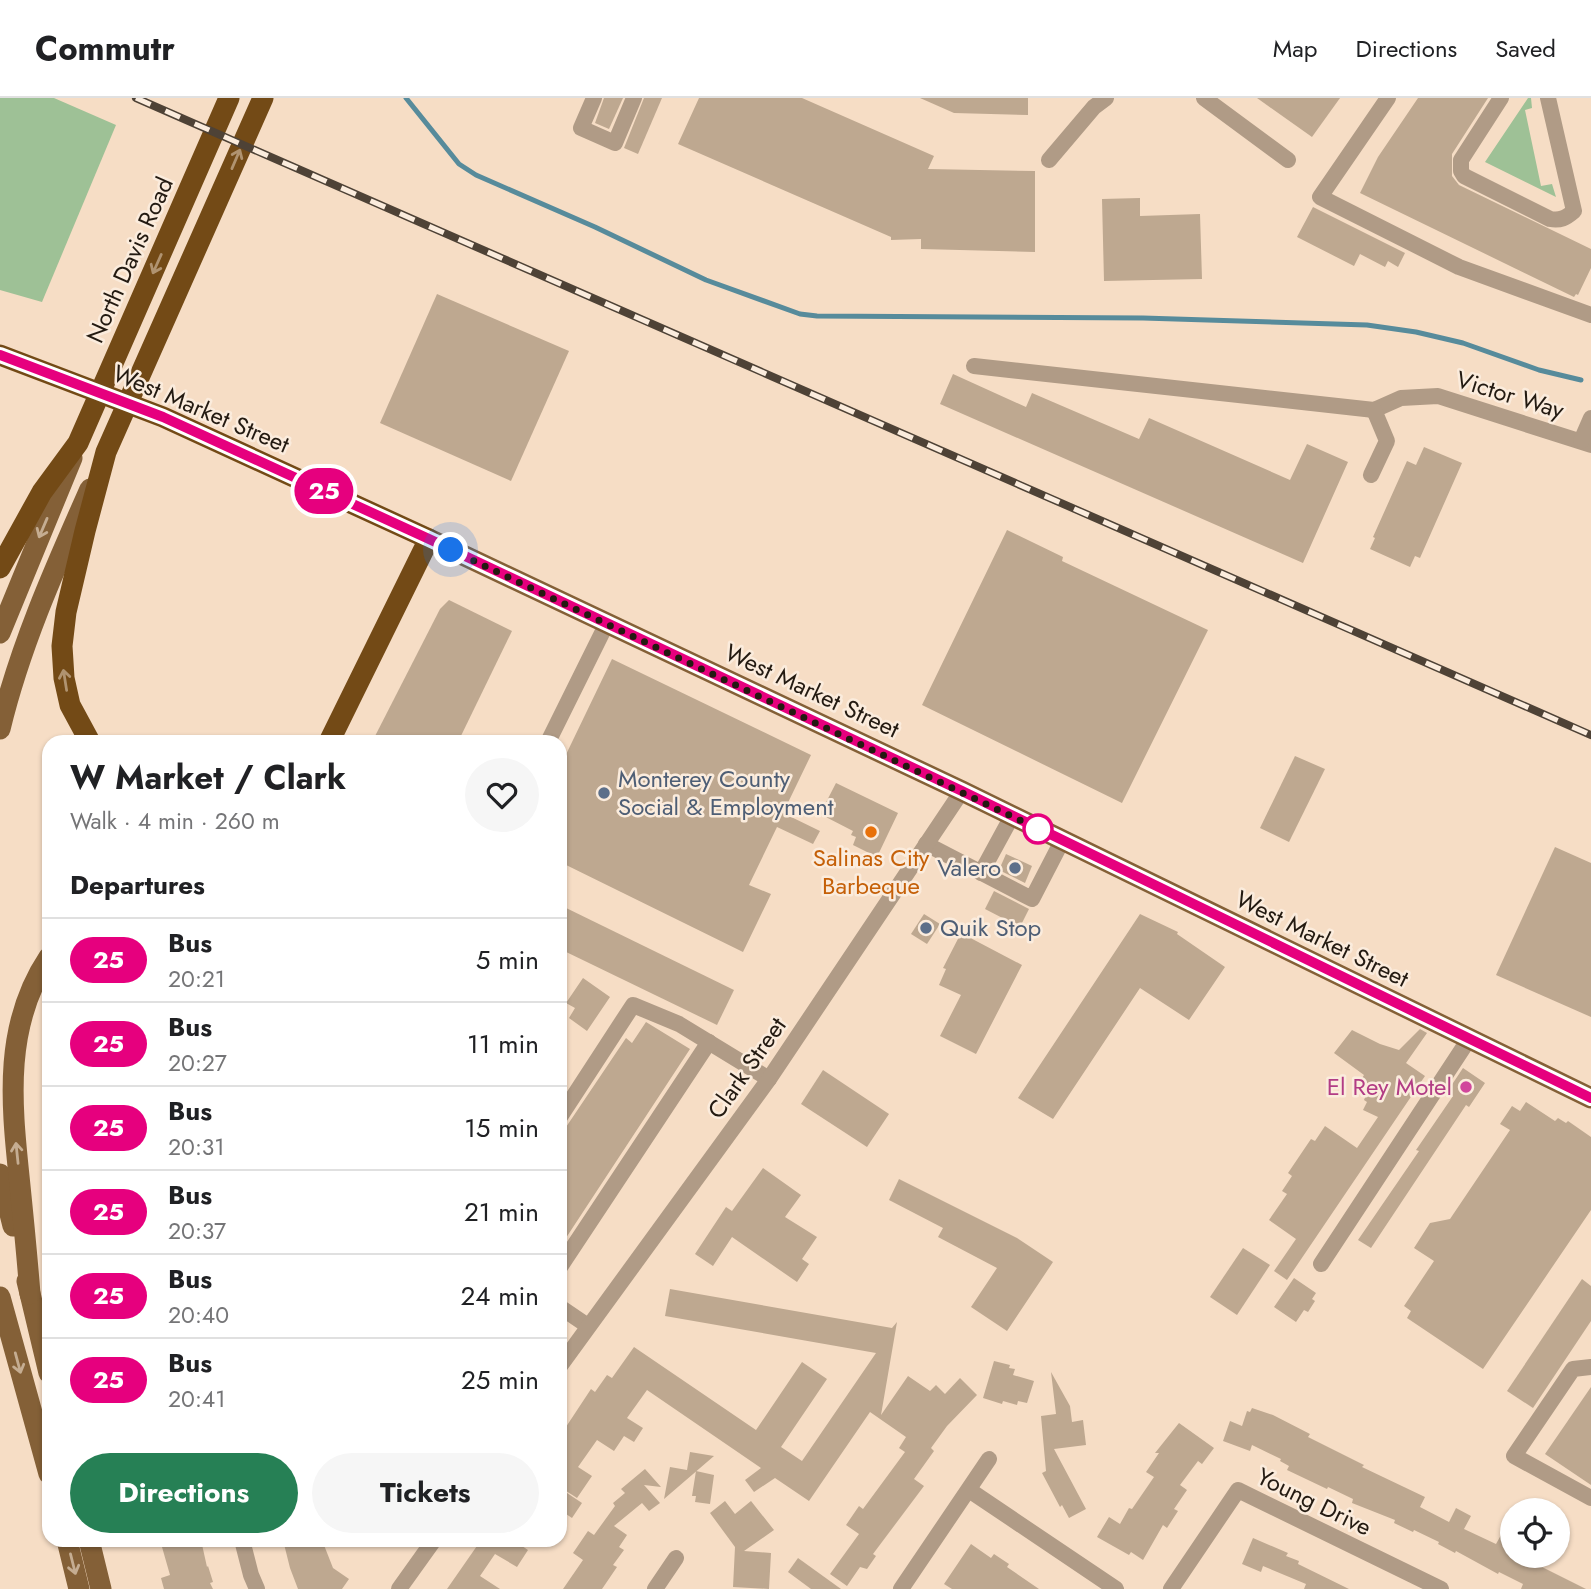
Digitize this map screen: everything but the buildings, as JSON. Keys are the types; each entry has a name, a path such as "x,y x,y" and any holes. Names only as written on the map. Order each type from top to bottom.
{"highway":[{"name":"North Davis Road","path":"0,568 42,492 78,443 229,98"},
{"path":"86,735 70,705 64,678 62,646 65,612 106,452 263,98"},
{"name":"West Market Street","path":"0,355 163,417 429,539"},
{"path":"332,735 429,539"}],"main road":[{"path":"0,633 78,443"},
{"path":"0,729 36,613 106,452"},
{"name":"West Market Street","path":"429,539 962,791 1591,1098"},
{"path":"30,1294 12,1079 20,1024 42,971"},
{"path":"0,1174 42,1344"},
{"path":"0,1297 42,1449"},
{"path":"69,1547 79,1589"},
{"path":"91,1547 101,1589"}],"street":[{"path":"594,98 581,128 615,143 634,98"},
{"path":"1204,98 1287,160"},
{"path":"1388,98 1320,197 1459,267 1591,315"},
{"path":"1501,98 1461,160 1464,176 1550,219 1562,219 1574,211 1591,211"},
{"path":"1548,98 1574,211"},
{"path":"1049,160 1094,101"},
{"path":"974,366 1374,410 1387,441 1371,475"},
{"name":"Victor Way","path":"1374,410 1401,398 1438,396 1586,443"},
{"path":"1586,443 1591,418"},
{"path":"551,735 607,623"},
{"name":"Clark Street","path":"567,1356 769,1079 962,791"},
{"path":"981,873 1012,816"},
{"path":"926,845 1032,899 1062,841"},
{"path":"567,1106 633,1005 679,1024 769,1079"},
{"path":"1321,1264 1469,1039"},
{"path":"567,1256 709,1042"},
{"path":"567,1312 588,1326"},
{"path":"1591,1367 1573,1369 1514,1456 1591,1498"},
{"path":"901,1589 989,1459"},
{"path":"969,1490 1115,1589"},
{"name":"Young Drive","path":"1171,1589 1238,1490 1441,1589"},
{"path":"244,1547 257,1589"},
{"path":"399,1589 429,1547"},
{"path":"655,1589 676,1558"}],"green space":[{"path":"0,98 54,98 116,125 42,302 0,290"},
{"path":"1528,98 1531,98 1532,108 1525,110 1541,186 1552,184 1556,197 1485,162"}],"waterway":[{"path":"406,98 459,164 476,175 595,227 706,280 800,314 1143,318 1367,325 1416,332 1463,343 1539,370 1581,380"}],"railway":[{"path":"136,98 1591,735"}],"bus line":[{"name":"25","path":"0,355 163,417 429,539 962,791 1591,1098"}],"place":[{"name":"Monterey County Social & Employment","path":"604,793"},
{"name":"Salinas City Barbeque","path":"871,832"},
{"name":"Valero","path":"1015,868"},
{"name":"Quik Stop","path":"926,928"},
{"name":"El Rey Motel","path":"1466,1087"}],"route":[{"path":"451,550 1045,832 1038,829"}]}
